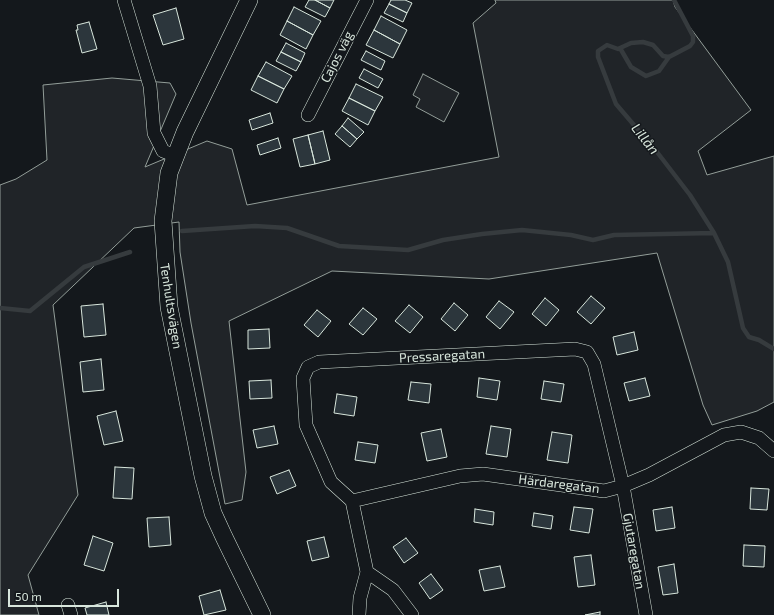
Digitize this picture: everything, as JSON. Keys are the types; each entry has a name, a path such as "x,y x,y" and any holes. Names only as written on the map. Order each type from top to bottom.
{"street":[{"path":"124,0 150,86 154,133 163,151 176,156"},
{"name":"Tenhultsvägen","path":"249,0 185,132 169,173 163,220 169,307 197,449 213,513 239,570 262,615"},
{"name":"Cajos väg","path":"308,115 366,0"},
{"name":"Pressaregatan","path":"352,501 331,482 306,425 303,378 308,367 319,362 575,349 587,352 594,364 623,486"},
{"name":"Härdaregatan","path":"352,501 460,476 483,474 604,491 623,486 649,476 724,435 741,432 759,438 774,451"},
{"name":"Gjutaregatan","path":"623,486 646,615"},
{"path":"352,501 367,572 360,598 359,615"},
{"path":"367,572 393,590 412,615"}],"shaded area":[{"path":"495,0 673,0 675,7 751,110 698,151 707,175 774,156 774,402 757,411 712,425 703,405 657,253 489,279 332,271 229,321 246,472 242,500 225,504 191,323 180,252 179,222 134,228 53,305 78,495 28,575 39,615 0,615 0,185 16,179 47,160 43,85 112,78 170,83 176,94 145,167 207,141 232,149 247,205 499,157 473,23 496,3"},
{"path":"423,74 459,93 444,122 416,107 420,99 413,95"}],"building":[{"path":"309,0 315,0 330,8 325,17 305,7"},
{"path":"315,0 334,0 330,8"},
{"path":"391,0 405,0 412,3 407,13 389,4"},
{"path":"389,4 407,13 403,22 384,13"},
{"path":"294,7 321,21 313,35 287,21"},
{"path":"176,8 184,39 163,45 153,15"},
{"path":"381,16 407,30 400,44 374,30"},
{"path":"287,21 313,35 306,49 280,35"},
{"path":"89,22 97,49 82,53 76,30 78,30 77,25"},
{"path":"374,30 400,44 393,58 366,45"},
{"path":"286,43 305,53 301,62 281,52"},
{"path":"366,51 385,61 381,70 361,60"},
{"path":"281,52 301,62 296,71 276,61"},
{"path":"266,62 292,76 284,89 258,76"},
{"path":"364,69 383,79 378,88 359,78"},
{"path":"258,76 284,89 277,103 251,90"},
{"path":"356,84 383,97 375,111 349,98"},
{"path":"349,98 375,111 368,125 342,111"},
{"path":"270,113 273,123 252,130 249,120"},
{"path":"348,118 364,132 357,139 342,126"},
{"path":"342,126 357,139 350,147 335,134"},
{"path":"323,131 330,160 315,164 308,135"},
{"path":"308,135 315,164 300,167 293,139"},
{"path":"278,138 281,148 260,155 257,145"},
{"path":"591,296 605,308 591,324 577,312"},
{"path":"545,298 559,310 546,326 532,314"},
{"path":"499,301 514,312 500,329 486,317"},
{"path":"454,303 468,315 455,331 441,319"},
{"path":"103,304 106,335 84,337 81,306"},
{"path":"409,305 423,317 410,333 395,321"},
{"path":"363,308 377,319 363,335 349,324"},
{"path":"317,310 331,321 318,337 304,325"},
{"path":"269,329 270,348 248,349 248,330"},
{"path":"634,332 638,350 617,355 613,337"},
{"path":"101,359 104,390 83,392 80,362"},
{"path":"479,378 500,381 497,400 477,397"},
{"path":"645,378 650,396 629,401 624,383"},
{"path":"271,380 272,398 250,399 249,381"},
{"path":"544,381 564,384 561,402 541,399"},
{"path":"411,382 431,384 429,403 408,400"},
{"path":"337,394 357,397 354,416 334,413"},
{"path":"116,411 123,441 104,445 97,416"},
{"path":"274,426 278,444 257,448 253,430"},
{"path":"491,426 511,429 507,457 486,454"},
{"path":"441,429 447,457 427,461 421,433"},
{"path":"552,432 572,435 568,463 547,460"},
{"path":"358,442 378,445 375,463 355,460"},
{"path":"115,467 134,468 132,499 113,498"},
{"path":"289,470 296,486 277,494 270,477"},
{"path":"751,488 769,489 767,510 750,509"},
{"path":"574,507 593,509 589,533 570,530"},
{"path":"672,507 675,528 656,531 653,510"},
{"path":"475,509 494,512 493,525 474,522"},
{"path":"534,513 553,516 551,529 532,526"},
{"path":"169,517 171,545 149,547 147,518"},
{"path":"93,536 113,543 104,571 84,565"},
{"path":"324,537 329,557 312,561 307,541"},
{"path":"406,538 418,553 404,563 393,547"},
{"path":"744,545 765,546 764,567 743,566"},
{"path":"591,555 595,585 578,587 574,557"},
{"path":"674,564 678,593 663,595 658,567"},
{"path":"500,566 505,587 484,591 479,570"},
{"path":"431,574 443,590 430,599 419,583"},
{"path":"220,590 226,610 204,615 199,596"},
{"path":"106,602 109,615 87,615 85,608"},
{"path":"600,612 600,615 585,615"}],"waterway":[{"name":"Lillån","path":"674,0 693,36 693,42 690,46 669,57 663,56 653,45 643,42 631,43 618,49 607,45 598,51 598,57 616,104 657,152 690,195 714,233 728,262 743,328 749,337 759,340 774,349"},
{"path":"620,48 631,67 646,76 659,71 669,57"},
{"path":"182,231 255,226 287,228 339,246 408,250 443,240 522,230 571,235 593,240 614,235 714,233"},
{"path":"0,308 30,311 84,267 130,252"}]}
